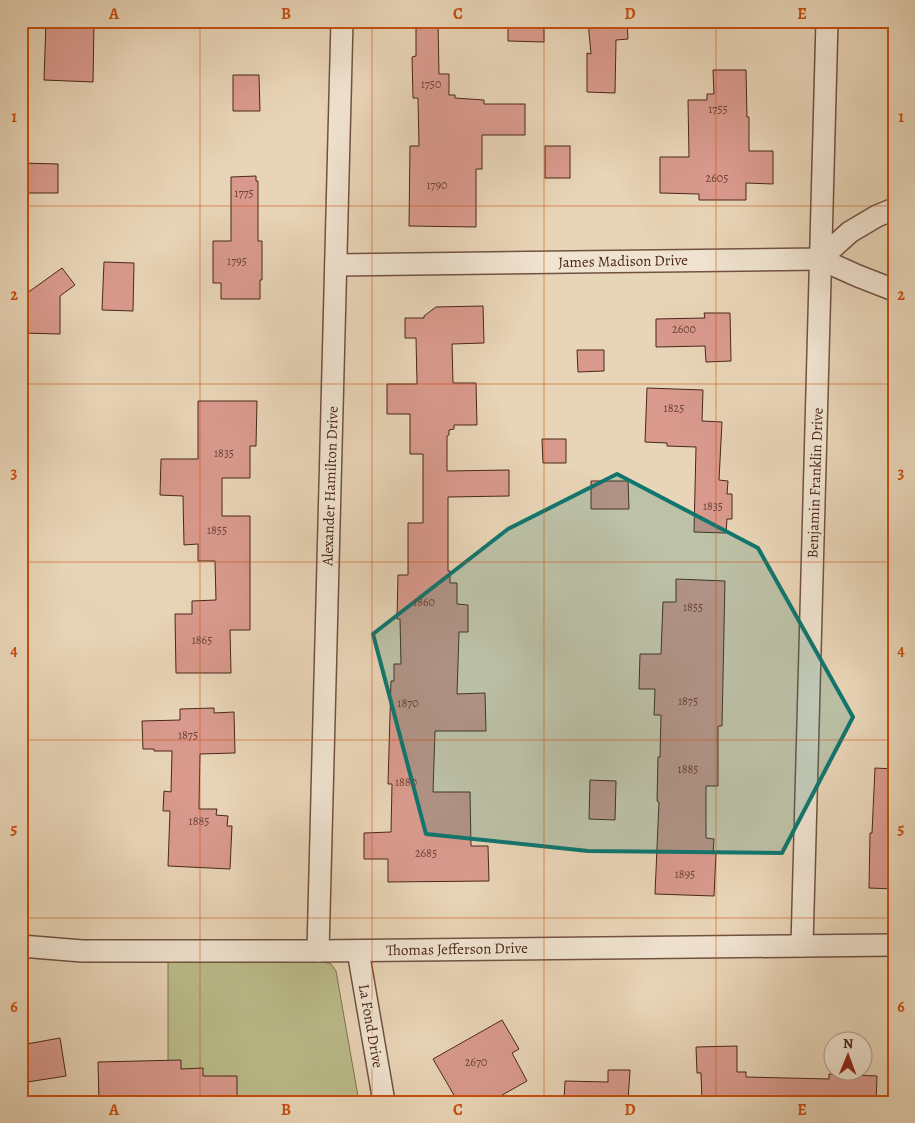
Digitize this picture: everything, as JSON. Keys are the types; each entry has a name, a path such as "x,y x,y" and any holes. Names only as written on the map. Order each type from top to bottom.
{"street":[{"name":"Alexander Hamilton Drive","path":"318,951 342,21"},
{"name":"Benjamin Franklin Drive","path":"802,946 826,21"},
{"path":"894,209 877,216 850,232 820,259 894,290"},
{"name":"James Madison Drive","path":"336,264 820,259"},
{"name":"Thomas Jefferson Drive","path":"21,946 82,951 318,951 894,945"},
{"name":"La Fond Drive","path":"358,950 384,1102"}],"highlighted area":[{"path":"617,474 758,548 853,717 782,853 588,851 426,834 373,634 508,529"}],"green space":[{"path":"320,961 331,964 336,971 359,1102 168,1102 168,962"}],"building":[{"path":"46,21 94,21 93,82 44,80"},
{"path":"416,21 438,21 439,74 449,74 449,95 455,95 455,98 484,100 484,104 525,104 525,135 482,135 482,169 476,169 476,227 409,226 410,146 419,146 418,98 413,98 412,57 416,56"},
{"path":"508,21 544,21 544,42 508,41"},
{"path":"588,21 627,21 628,39 616,40 615,93 587,92 587,53 591,54"},
{"path":"713,70 746,70 749,151 773,151 773,184 746,183 746,200 699,200 699,194 660,193 660,157 689,157 688,100 707,100 707,94 714,94"},
{"path":"233,75 259,75 260,111 233,111"},
{"path":"545,146 570,146 570,178 545,178"},
{"path":"21,163 58,164 58,193 21,193"},
{"path":"256,176 256,181 258,181 258,241 262,241 260,299 221,299 221,283 213,283 213,241 231,241 231,177"},
{"path":"104,262 134,263 133,311 102,310"},
{"path":"62,268 75,285 60,296 60,334 21,333 21,291 30,291"},
{"path":"483,306 484,343 452,344 453,383 476,383 477,425 454,425 454,429 449,430 449,435 447,436 447,471 509,470 509,496 448,497 448,571 450,571 450,583 457,583 457,604 468,605 468,632 459,632 457,694 485,693 486,731 435,731 433,792 470,792 471,846 488,846 489,881 388,882 388,859 364,859 364,833 391,832 392,784 388,784 391,681 394,681 394,664 401,664 400,619 397,619 398,575 408,575 408,523 423,523 423,454 410,454 410,414 387,414 387,384 417,384 416,338 405,338 405,318 424,318 436,307"},
{"path":"704,313 730,313 731,361 706,362 705,346 656,347 656,319 705,318"},
{"path":"577,350 604,350 604,371 578,372"},
{"path":"647,388 703,390 702,421 722,422 719,480 728,481 727,494 732,494 732,519 727,519 726,533 694,532 696,447 667,446 667,443 645,442"},
{"path":"198,401 257,401 256,446 250,446 250,478 222,478 222,516 250,516 250,630 230,630 231,673 176,673 175,614 192,614 192,601 216,600 215,561 198,561 198,544 184,545 183,496 160,495 161,459 198,459"},
{"path":"542,439 566,439 566,463 543,463"},
{"path":"591,481 628,481 629,509 591,509"},
{"path":"676,579 725,581 722,726 718,726 718,786 706,786 706,838 714,839 713,853 716,853 714,896 655,894 659,802 657,801 658,757 660,757 661,715 654,715 655,689 639,689 640,654 661,654 663,602 676,602"},
{"path":"214,708 214,713 234,712 235,753 200,754 199,809 217,809 216,815 228,816 227,826 232,826 230,869 168,866 170,811 163,811 164,791 171,792 172,751 143,749 142,721 180,720 180,709"},
{"path":"875,768 894,769 894,889 869,888 870,833 872,833"},
{"path":"590,780 616,781 615,820 589,819"},
{"path":"502,1020 519,1049 512,1053 527,1081 490,1102 458,1102 433,1059"},
{"path":"60,1038 66,1076 21,1083 21,1045"},
{"path":"737,1046 737,1072 746,1072 746,1077 872,1080 872,1076 877,1076 876,1102 702,1102 701,1073 697,1073 696,1047"},
{"path":"181,1060 181,1069 203,1068 203,1076 237,1076 237,1102 99,1101 98,1062"},
{"path":"608,1070 630,1070 628,1102 564,1102 565,1081 608,1082"}]}
